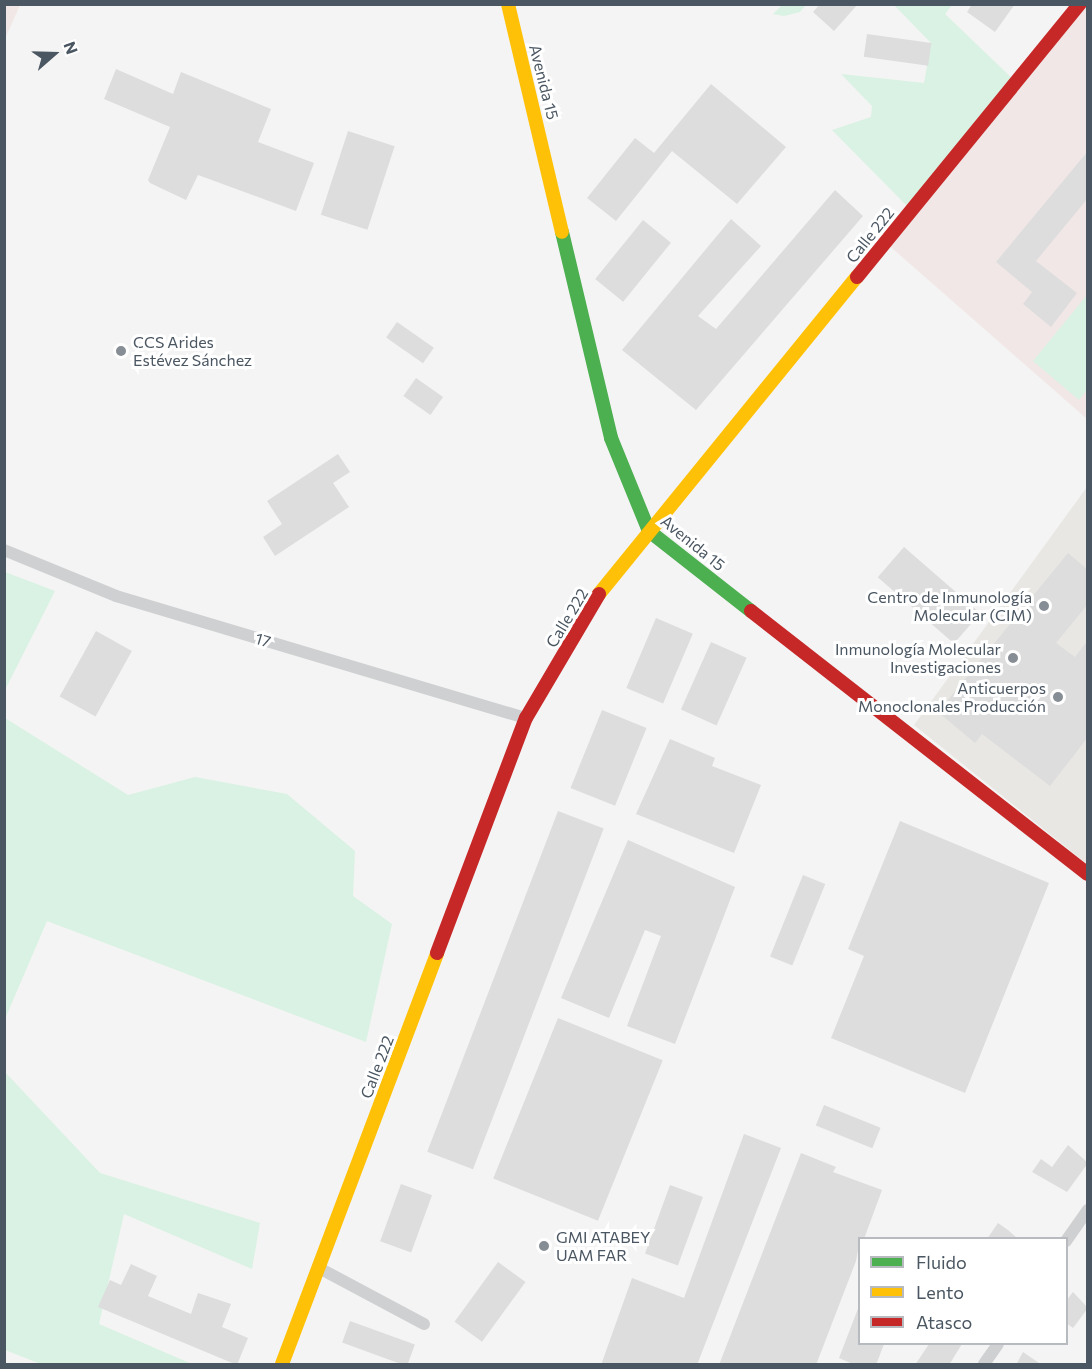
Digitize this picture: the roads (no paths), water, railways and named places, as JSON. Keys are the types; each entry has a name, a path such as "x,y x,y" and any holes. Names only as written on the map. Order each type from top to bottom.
{"main road":[{"name":"Avenida 15","path":"508,4 611,438 649,531 1088,874"},
{"name":"Calle 222","path":"282,1365 526,718 603,588 1080,4"}],"street":[{"name":"17","path":"4,550 117,596 526,718"},
{"path":"1068,1238 1088,1210"},
{"path":"319,1268 424,1324"},
{"path":"984,1365 997,1345"}],"place":[{"name":"CCS Arides Estévez Sánchez","path":"121,351"},
{"name":"Centro de Inmunología Molecular (CIM)","path":"1044,606"},
{"name":"Inmunología Molecular Investigaciones","path":"1013,658"},
{"name":"Anticuerpos Monoclonales Producción","path":"1058,697"},
{"name":"GMI ATABEY UAM FAR","path":"544,1246"}]}
